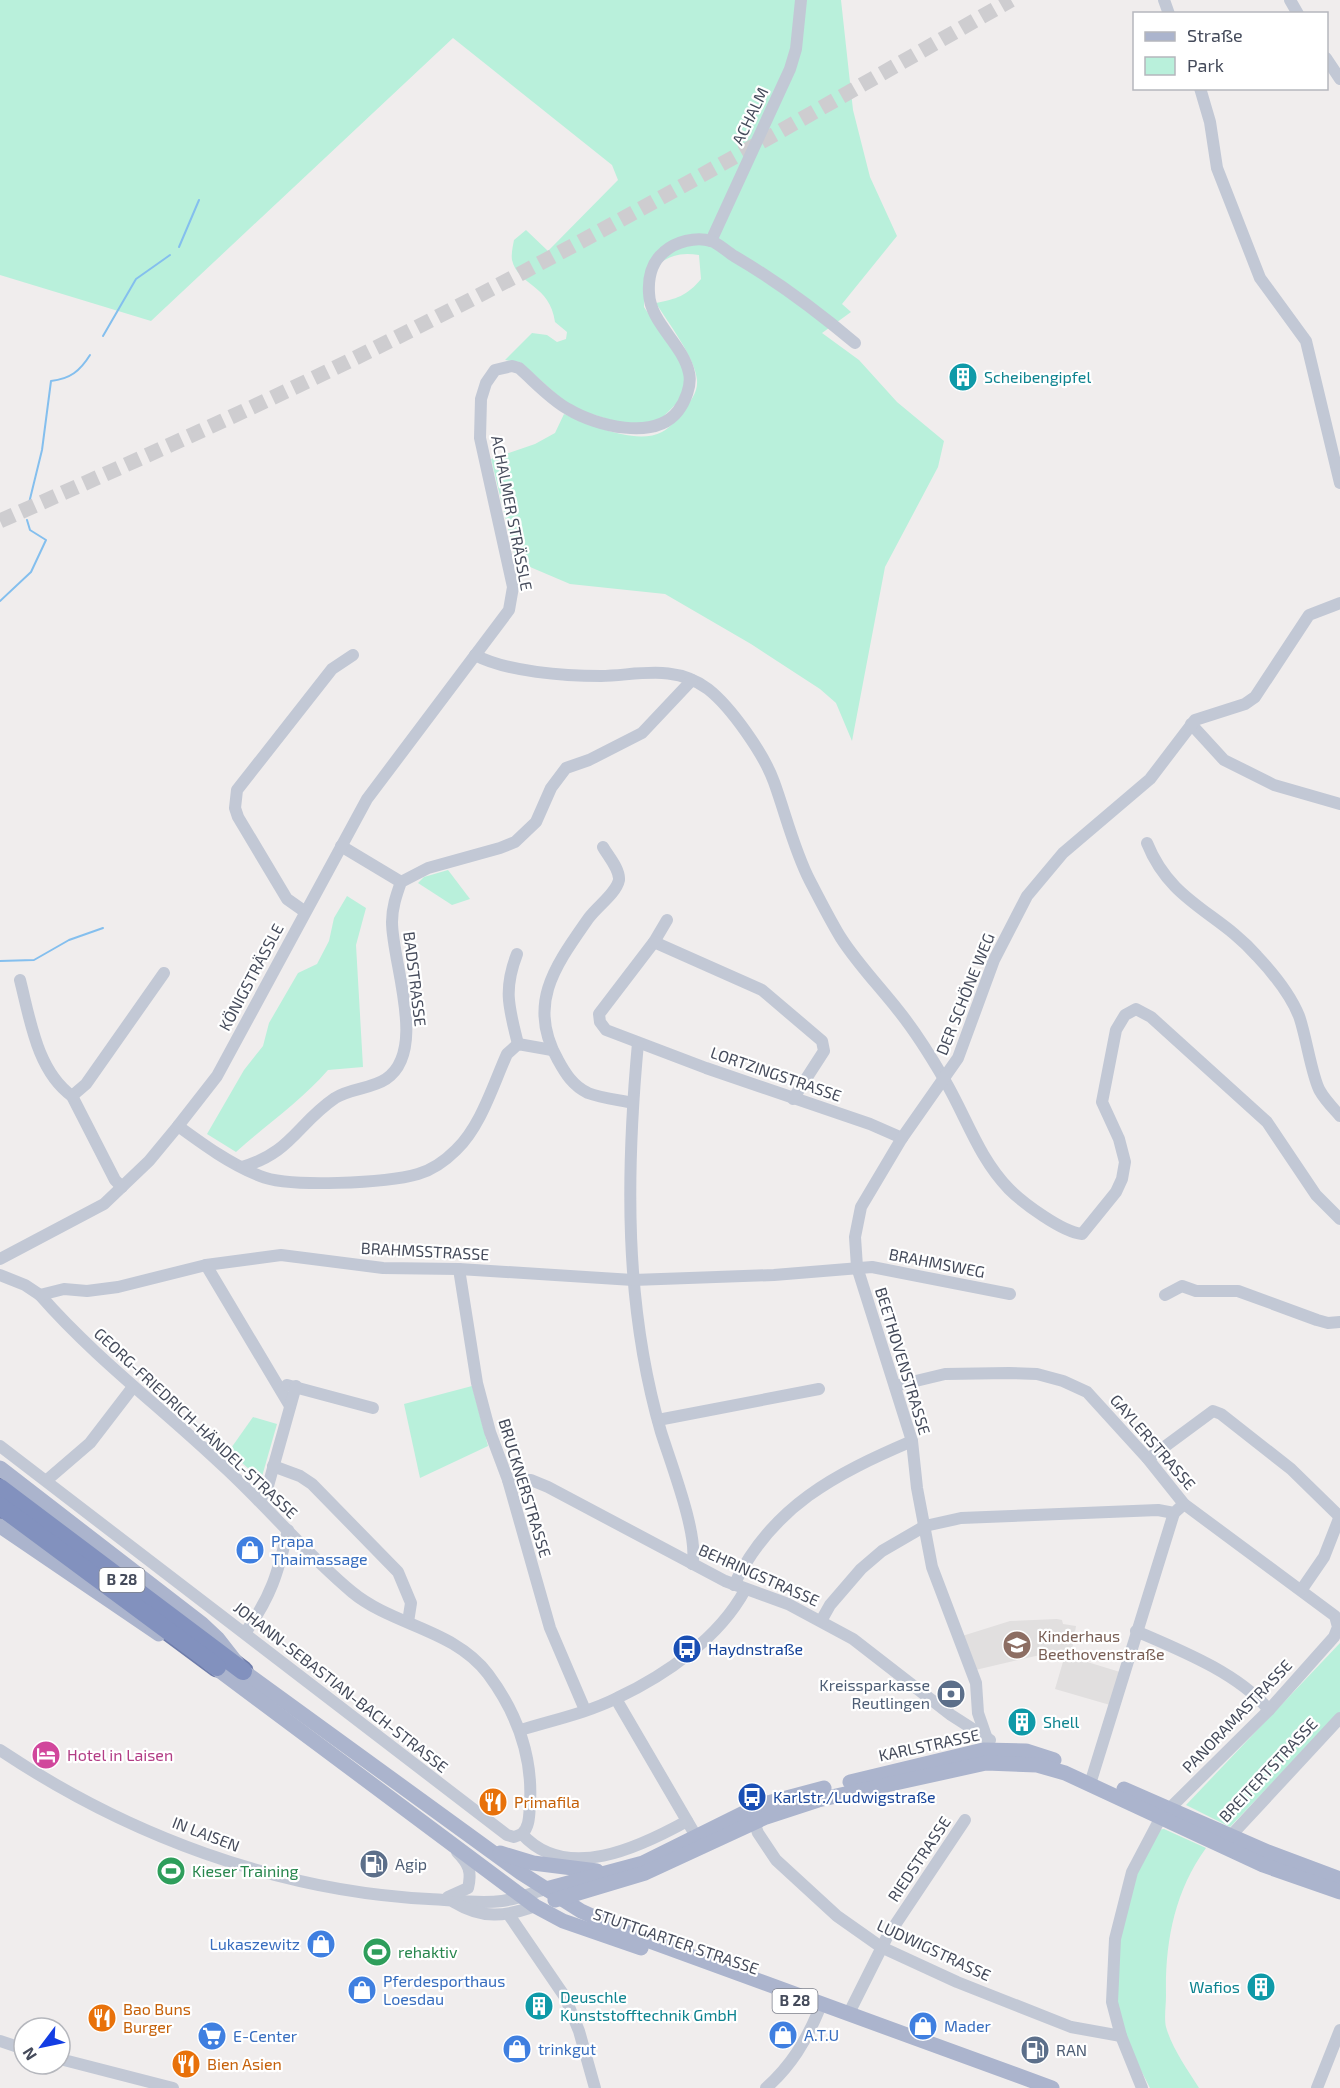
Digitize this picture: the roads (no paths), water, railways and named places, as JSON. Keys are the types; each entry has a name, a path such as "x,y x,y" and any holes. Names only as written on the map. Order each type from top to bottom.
{"highway":[{"name":"B 28","path":"0,1488 243,1671"},
{"name":"B 28","path":"0,1506 217,1667"}],"main road":[{"path":"0,1468 202,1624 243,1671"},
{"path":"0,1526 179,1647 217,1667"},
{"name":"B 28","path":"217,1667 450,1845 521,1896"},
{"name":"B 28","path":"243,1671 521,1873 543,1901"},
{"name":"KARLSTRASSE","path":"984,1747 1091,1780"},
{"name":"KARLSTRASSE","path":"543,1901 562,1898 612,1878 752,1816 818,1800 984,1747 1026,1751 1225,1841 1294,1877 1340,1892"},
{"name":"KARLSTRASSE","path":"1225,1841 1340,1879"},
{"path":"486,1848 533,1863 612,1878"},
{"path":"606,1924 594,1909 594,1901 612,1878"},
{"name":"KARLSTRASSE","path":"543,1901 612,1878"},
{"name":"STUTTGARTER STRASSE","path":"521,1896 543,1901 1024,2088"},
{"name":"STUTTGARTER STRASSE","path":"562,1898 606,1924 1052,2088"}],"street":[{"name":"ACHALM","path":"711,241 790,69 796,49 801,0"},
{"path":"1328,61 1340,79"},
{"path":"1201,90 1210,122 1217,168 1260,278 1306,341 1340,483"},
{"name":"ACHALMER STRÄSSLE","path":"476,655 509,610 513,594 480,438 481,399 486,383 495,370 512,366 519,368 569,410 633,429 658,426 680,409 689,389 690,374 652,308 649,278 654,264 669,247 683,241 711,241"},
{"path":"711,241 794,295 855,344"},
{"name":"DER SCHÖNE WEG","path":"945,1080 958,1058 994,960 1027,896 1063,853 1150,779 1191,724 1201,716 1245,704 1255,697 1266,684 1309,615 1340,603"},
{"path":"476,655 486,661 516,668 603,676 639,671 664,672 692,680 709,690 739,723 773,779 809,879 842,939 900,1013 945,1080 975,1143 1008,1188 1041,1214 1078,1233 1085,1232 1122,1179 1125,1162 1119,1139 1102,1101 1116,1030 1125,1015 1136,1009 1151,1017 1267,1122 1316,1195 1340,1220"},
{"name":"KÖNIGSTRÄSSLE","path":"0,1259 99,1208 149,1161 178,1126 217,1076 304,911 367,799 476,655"},
{"path":"304,911 287,899 238,818 235,808 237,790 332,669 352,656"},
{"path":"341,846 401,882 428,868 515,842 536,822 551,788 566,768 589,760 642,733 692,680"},
{"path":"1191,724 1224,760 1274,785 1340,804"},
{"path":"1147,843 1154,860 1174,889 1257,955 1275,979 1298,1013 1319,1089 1340,1116"},
{"path":"603,847 618,872 619,879 616,886 589,916 552,974 543,1005 544,1021 552,1050 573,1083 588,1093 633,1103"},
{"name":"BADSTRASSE","path":"242,1167 264,1161 280,1150 336,1098 386,1079 396,1070 402,1059 406,1035 392,924 393,905 401,882"},
{"path":"667,920 654,942 762,990 822,1041 824,1051 793,1099"},
{"name":"LORTZINGSTRASSE","path":"654,942 599,1014 600,1022 606,1030 793,1099 870,1124 902,1138"},
{"path":"517,954 507,986 508,1004 518,1044"},
{"path":"72,1096 86,1084 164,973"},
{"path":"20,980 35,1041 59,1087 72,1096 115,1180 122,1187"},
{"path":"638,1043 629,1170 633,1280 658,1420 693,1541 692,1564"},
{"path":"518,1044 552,1050"},
{"path":"178,1126 242,1167 278,1182 305,1184 396,1178 432,1169 457,1150 470,1133 507,1054 518,1044"},
{"name":"BEETHOVENSTRASSE","path":"945,1080 902,1138 861,1207 855,1238 857,1266 912,1442 917,1488 932,1567 974,1677 984,1747"},
{"name":"BRAHMSSTRASSE","path":"40,1295 64,1289 87,1291 118,1287 206,1265 281,1255 383,1268 459,1269 633,1280 774,1275 857,1266"},
{"path":"206,1265 290,1406"},
{"name":"BRAHMSWEG","path":"857,1266 1010,1294"},
{"name":"BRUCKNERSTRASSE","path":"459,1269 477,1383 550,1628 585,1710"},
{"path":"0,1275 25,1285 40,1295"},
{"path":"1165,1295 1182,1286 1197,1291 1238,1291 1317,1320 1328,1323 1340,1322"},
{"name":"GEORG-FRIEDRICH-HÄNDEL-STRASSE","path":"40,1295 133,1388 260,1500 354,1594 431,1632 472,1658 487,1672 521,1730 530,1760 529,1820 522,1834"},
{"name":"GAYLERSTRASSE","path":"895,1386 945,1374 1009,1372 1037,1374 1063,1381 1087,1392 1148,1459 1184,1504 1302,1589 1335,1616 1338,1627 1334,1637"},
{"path":"276,1384 296,1386 373,1408"},
{"path":"260,1500 273,1466 296,1386"},
{"path":"47,1480 90,1443 133,1388"},
{"path":"658,1420 819,1389"},
{"path":"1148,1459 1213,1411 1221,1414 1291,1469 1340,1517 1324,1557 1302,1589"},
{"path":"521,1730 616,1699 656,1677 720,1626 734,1609 740,1587 760,1539 798,1503 850,1470 912,1442"},
{"name":"JOHANN-SEBASTIAN-BACH-STRASSE","path":"0,1446 507,1835 514,1837 522,1834 531,1844 548,1852 572,1857 610,1855 649,1842 687,1821"},
{"path":"273,1466 300,1476 312,1484 398,1572 411,1603 408,1622"},
{"name":"BEHRINGSTRASSE","path":"507,1480 531,1480 548,1487 692,1564 740,1587 788,1604 821,1621 853,1639 984,1747"},
{"path":"1091,1780 1174,1513 1184,1504"},
{"path":"821,1621 830,1605 861,1569 882,1551 925,1526 961,1518 1052,1513 1158,1510 1174,1513"},
{"path":"245,1632 265,1605 279,1569 288,1530"},
{"path":"1136,1631 1178,1649 1249,1689 1269,1710"},
{"name":"PANORAMASTRASSE","path":"1142,2088 1121,2036 1112,2002 1115,1940 1132,1872 1165,1813 1269,1710 1334,1637"},
{"path":"616,1699 699,1841"},
{"name":"BREITERTSTRASSE","path":"1225,1841 1340,1718"},
{"name":"IN LAISEN","path":"0,1750 59,1788 95,1806 169,1839 248,1868 324,1888 447,1901 504,1901 521,1896"},
{"name":"LUDWIGSTRASSE","path":"752,1816 776,1860 837,1916 881,1947 957,1982 1071,2027 1121,2036"},
{"name":"RIEDSTRASSE","path":"849,2013 881,1947 965,1820"},
{"path":"447,1901 468,1888 472,1875 466,1862 450,1845"},
{"name":"IN LAISEN","path":"447,1901 480,1914 509,1915 543,1901"},
{"path":"509,1915 557,1983 567,2003 583,2044 595,2088"},
{"path":"766,2088 783,2073 801,2048 819,2010"},
{"path":"1317,2088 1335,2058 1340,2030"},
{"path":"72,2064 124,2083 173,2088"}],"waterway":[{"path":"179,247 199,200"},
{"path":"103,336 136,279 170,255"},
{"path":"29,503 42,450 51,381 74,373 90,355"},
{"path":"0,601 31,572 46,540 30,530 27,520"},
{"path":"0,961 34,960 69,940 103,928"}],"tunnel":[{"path":"0,521 273,397 435,318 653,202 1011,0"}],"place":[{"name":"Scheibengipfel","path":"963,377"},
{"name":"Prapa Thaimassage","path":"250,1550"},
{"name":"Kinderhaus Beethovenstraße","path":"1017,1645"},
{"name":"Haydnstraße","path":"687,1649"},
{"name":"Kreissparkasse Reutlingen","path":"951,1694"},
{"name":"Shell","path":"1022,1722"},
{"name":"Hotel in Laisen","path":"46,1755"},
{"name":"Karlstr./Ludwigstraße","path":"752,1797"},
{"name":"Primafila","path":"493,1802"},
{"name":"Agip","path":"374,1864"},
{"name":"Kieser Training","path":"171,1871"},
{"name":"Lukaszewitz","path":"321,1944"},
{"name":"rehaktiv","path":"377,1952"},
{"name":"Wafios","path":"1261,1987"},
{"name":"Pferdesporthaus Loesdau","path":"362,1990"},
{"name":"Deuschle Kunststofftechnik GmbH","path":"539,2006"},
{"name":"Bao Buns Burger","path":"102,2018"},
{"name":"Mader","path":"923,2026"},
{"name":"A.T.U","path":"783,2035"},
{"name":"E-Center","path":"212,2036"},
{"name":"trinkgut","path":"517,2049"},
{"name":"RAN","path":"1035,2050"},
{"name":"Bien Asien","path":"186,2064"}]}
